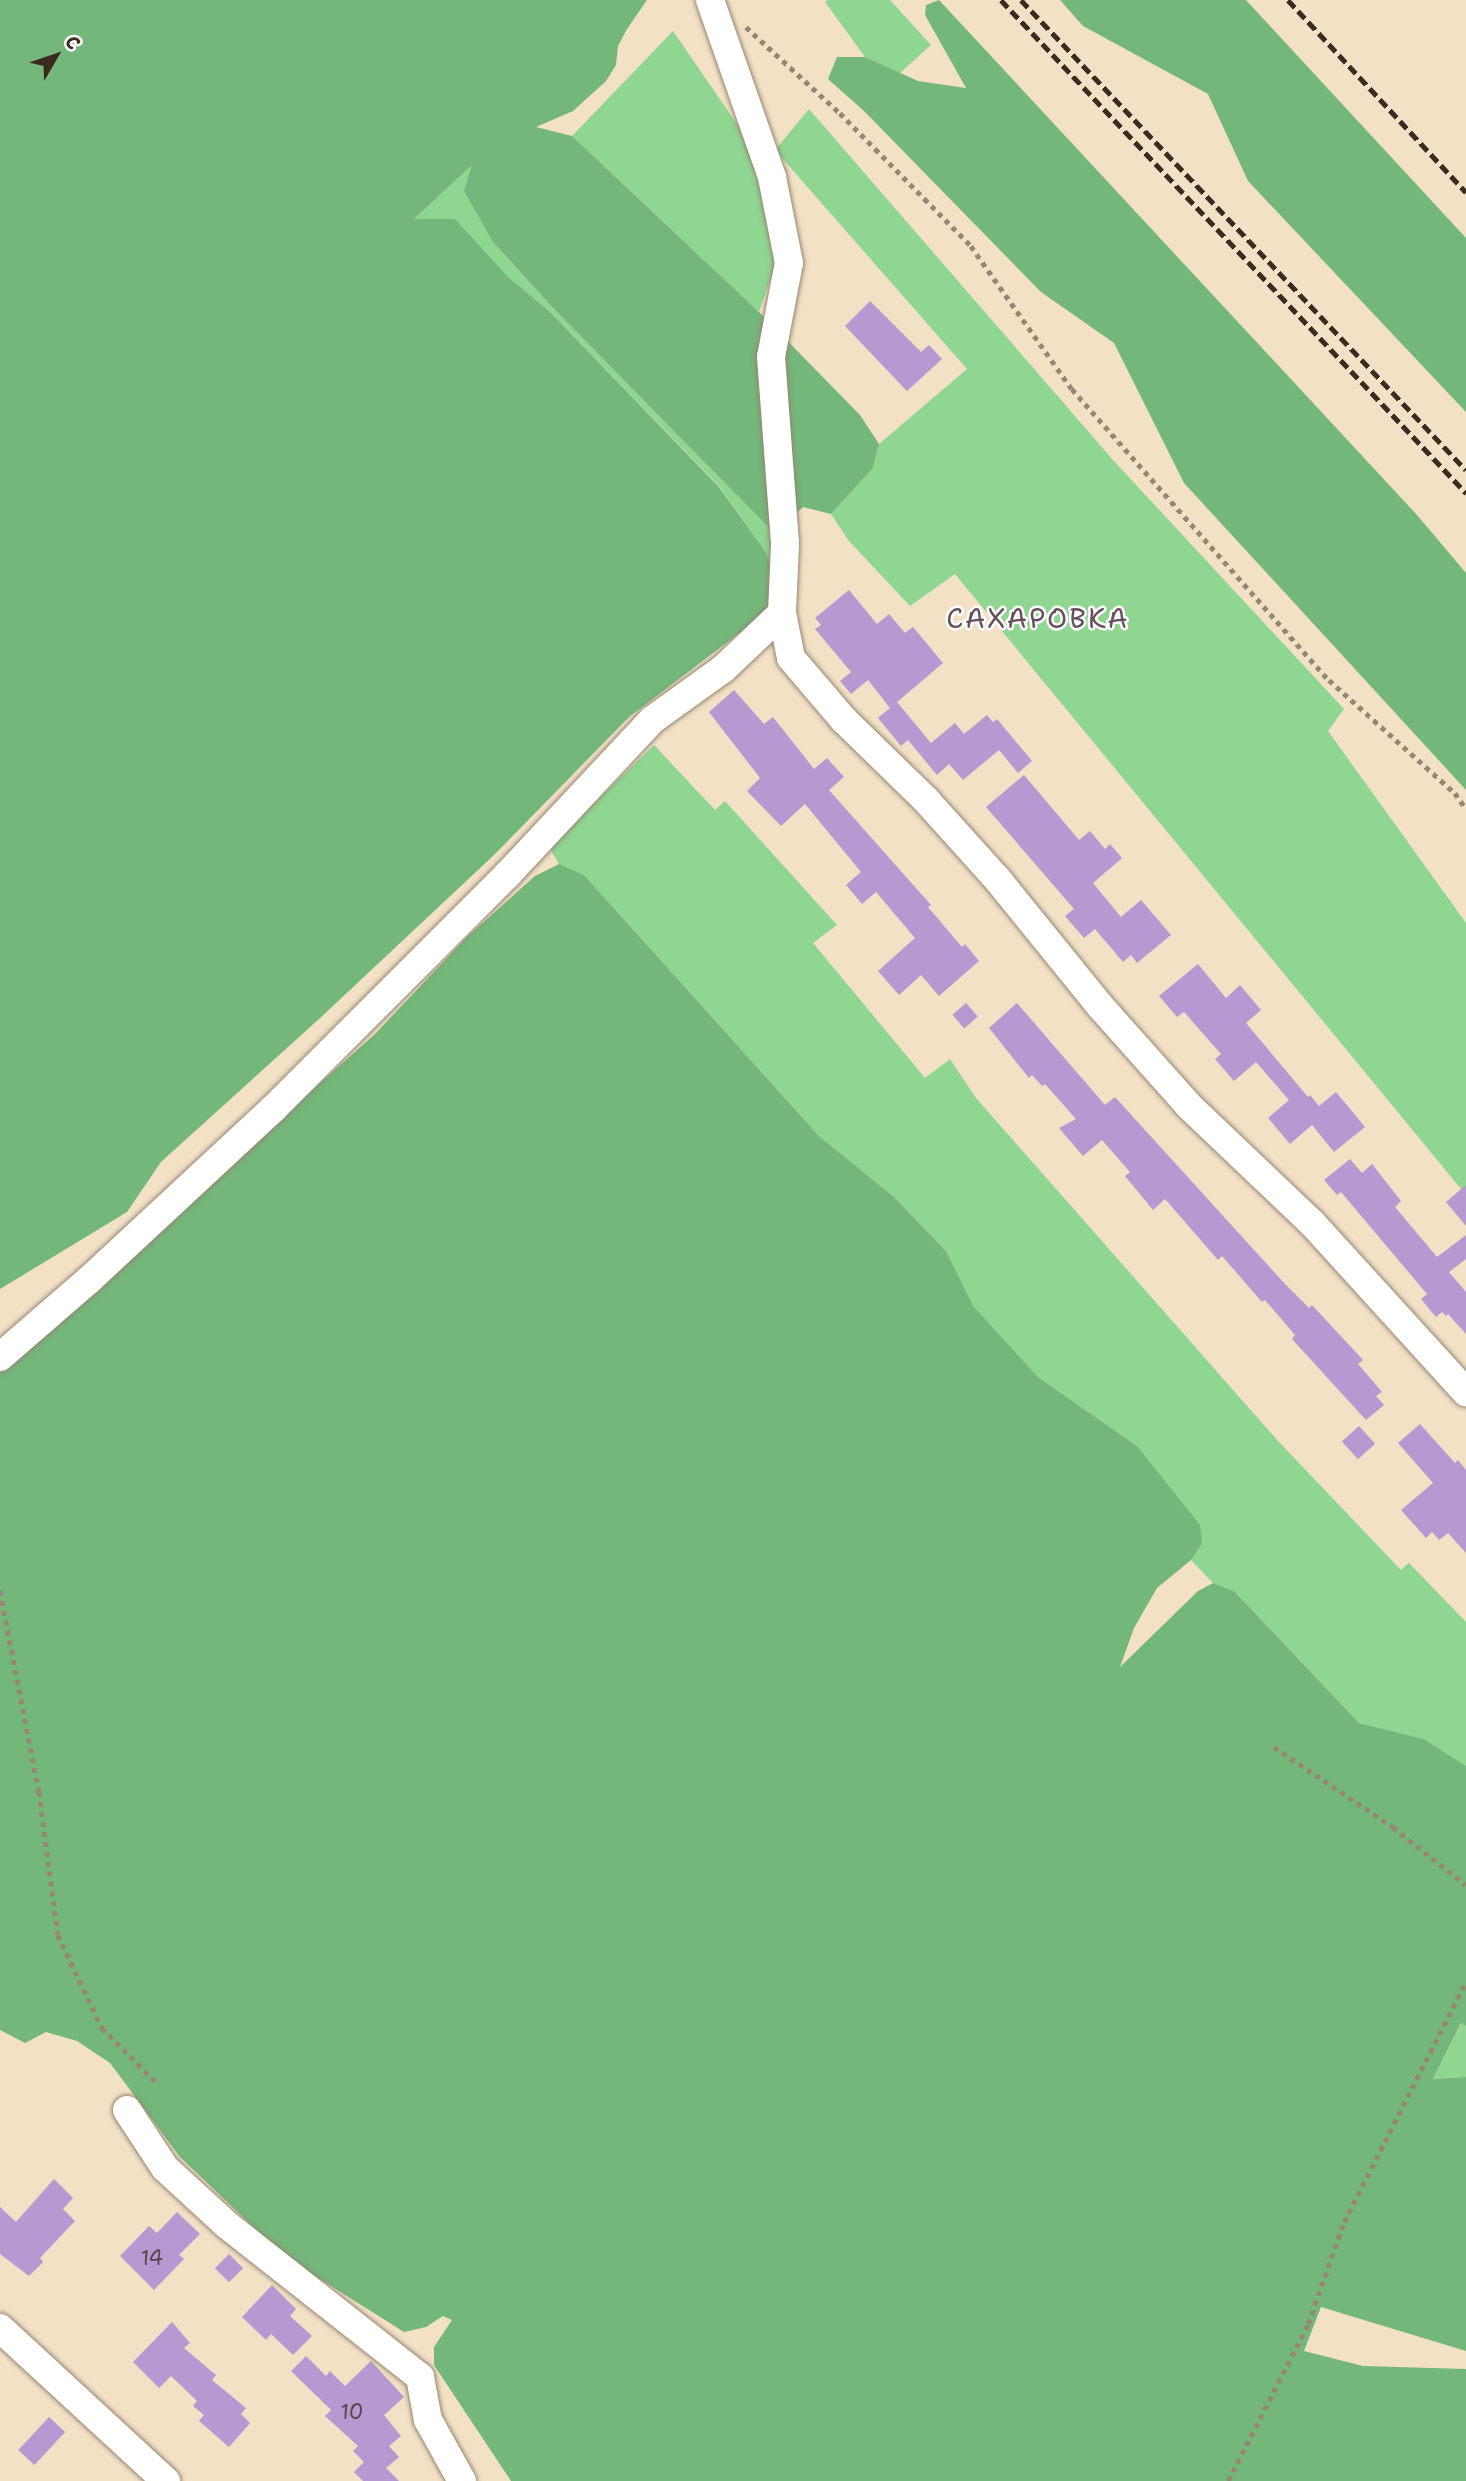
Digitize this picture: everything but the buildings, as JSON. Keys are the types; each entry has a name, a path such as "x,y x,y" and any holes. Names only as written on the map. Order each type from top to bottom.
{"street":[{"path":"710,0 772,177 789,263 771,357 785,543 782,613 791,658 844,720 926,800 998,880 1100,1006 1189,1106 1312,1223 1466,1392"},
{"path":"0,1357 90,1279 272,1109 509,874 652,720 723,669 782,613"},
{"path":"127,2110 165,2168 227,2225 420,2378 428,2420 462,2481"},
{"path":"0,2328 166,2481"}],"path":[{"path":"739,20 840,113 971,246 1072,389 1329,680 1455,793 1466,809"},
{"path":"0,1591 39,1793 58,1935 102,2028 158,2084"},
{"path":"1274,1747 1393,1826 1466,1885"},
{"path":"1228,2481 1308,2324 1344,2222 1466,1982"}],"green space":[{"path":"0,0 647,0 618,46 616,65 606,81 573,111 536,127 572,136 759,312 860,415 879,444 873,468 831,514 803,507 775,534 554,309 493,242 464,191 472,165 414,219 455,219 507,276 549,311 719,487 765,551 774,573 776,605 629,717 494,855 161,1162 127,1212 0,1289"},
{"path":"890,0 931,45 900,73 865,57 825,2"},
{"path":"939,0 1417,515 1466,573 1466,790 1184,483 1114,343 1041,292 864,111 828,79 837,57 865,57 918,81 966,88 925,15 926,5"},
{"path":"1060,0 1246,0 1466,238 1466,412 1248,181 1208,94 1083,26"},
{"path":"673,31 739,127 760,182 776,263 759,312 572,136"},
{"path":"809,109 1113,460 1344,709 1328,731 1466,923 1466,1195 955,574 910,606 849,541 831,514 873,468 879,444 967,369 775,150"},
{"path":"473,164 493,242 554,309 775,534 774,573 765,551 719,486 549,311 507,276 413,220"},
{"path":"654,745 715,810 725,801 837,925 813,943 925,1078 950,1059 976,1098 1278,1441 1401,1570 1409,1563 1466,1622 1466,1766 1424,1739 1359,1723 1234,1591 1213,1583 1191,1560 1202,1544 1137,1446 1038,1377 972,1306 946,1251 894,1197 819,1136 584,875 559,864 549,847"},
{"path":"559,864 584,875 819,1136 894,1197 946,1251 973,1306 1038,1377 1137,1446 1200,1525 1202,1544 1191,1560 1157,1588 1134,1628 1120,1667 1198,1591 1213,1583 1234,1591 1359,1723 1424,1739 1466,1766 1466,2026 1461,2023 1433,2079 1466,2077 1466,2351 1321,2307 1304,2351 1363,2366 1466,2369 1466,2481 511,2481 434,2365 434,2347 452,2320 443,2316 426,2327 404,2332 285,2257 180,2157 110,2063 77,2041 46,2032 25,2043 0,2030 0,1369 375,1034 468,936 535,876"},
{"path":"1462,2022 1466,2026 1466,2077 1433,2079"}],"railway":[{"path":"1001,0 1466,493"},
{"path":"1021,0 1466,470"},
{"path":"1288,0 1466,192"}],"district":[{"name":"САХАРОВКА","path":"1038,618"}]}
